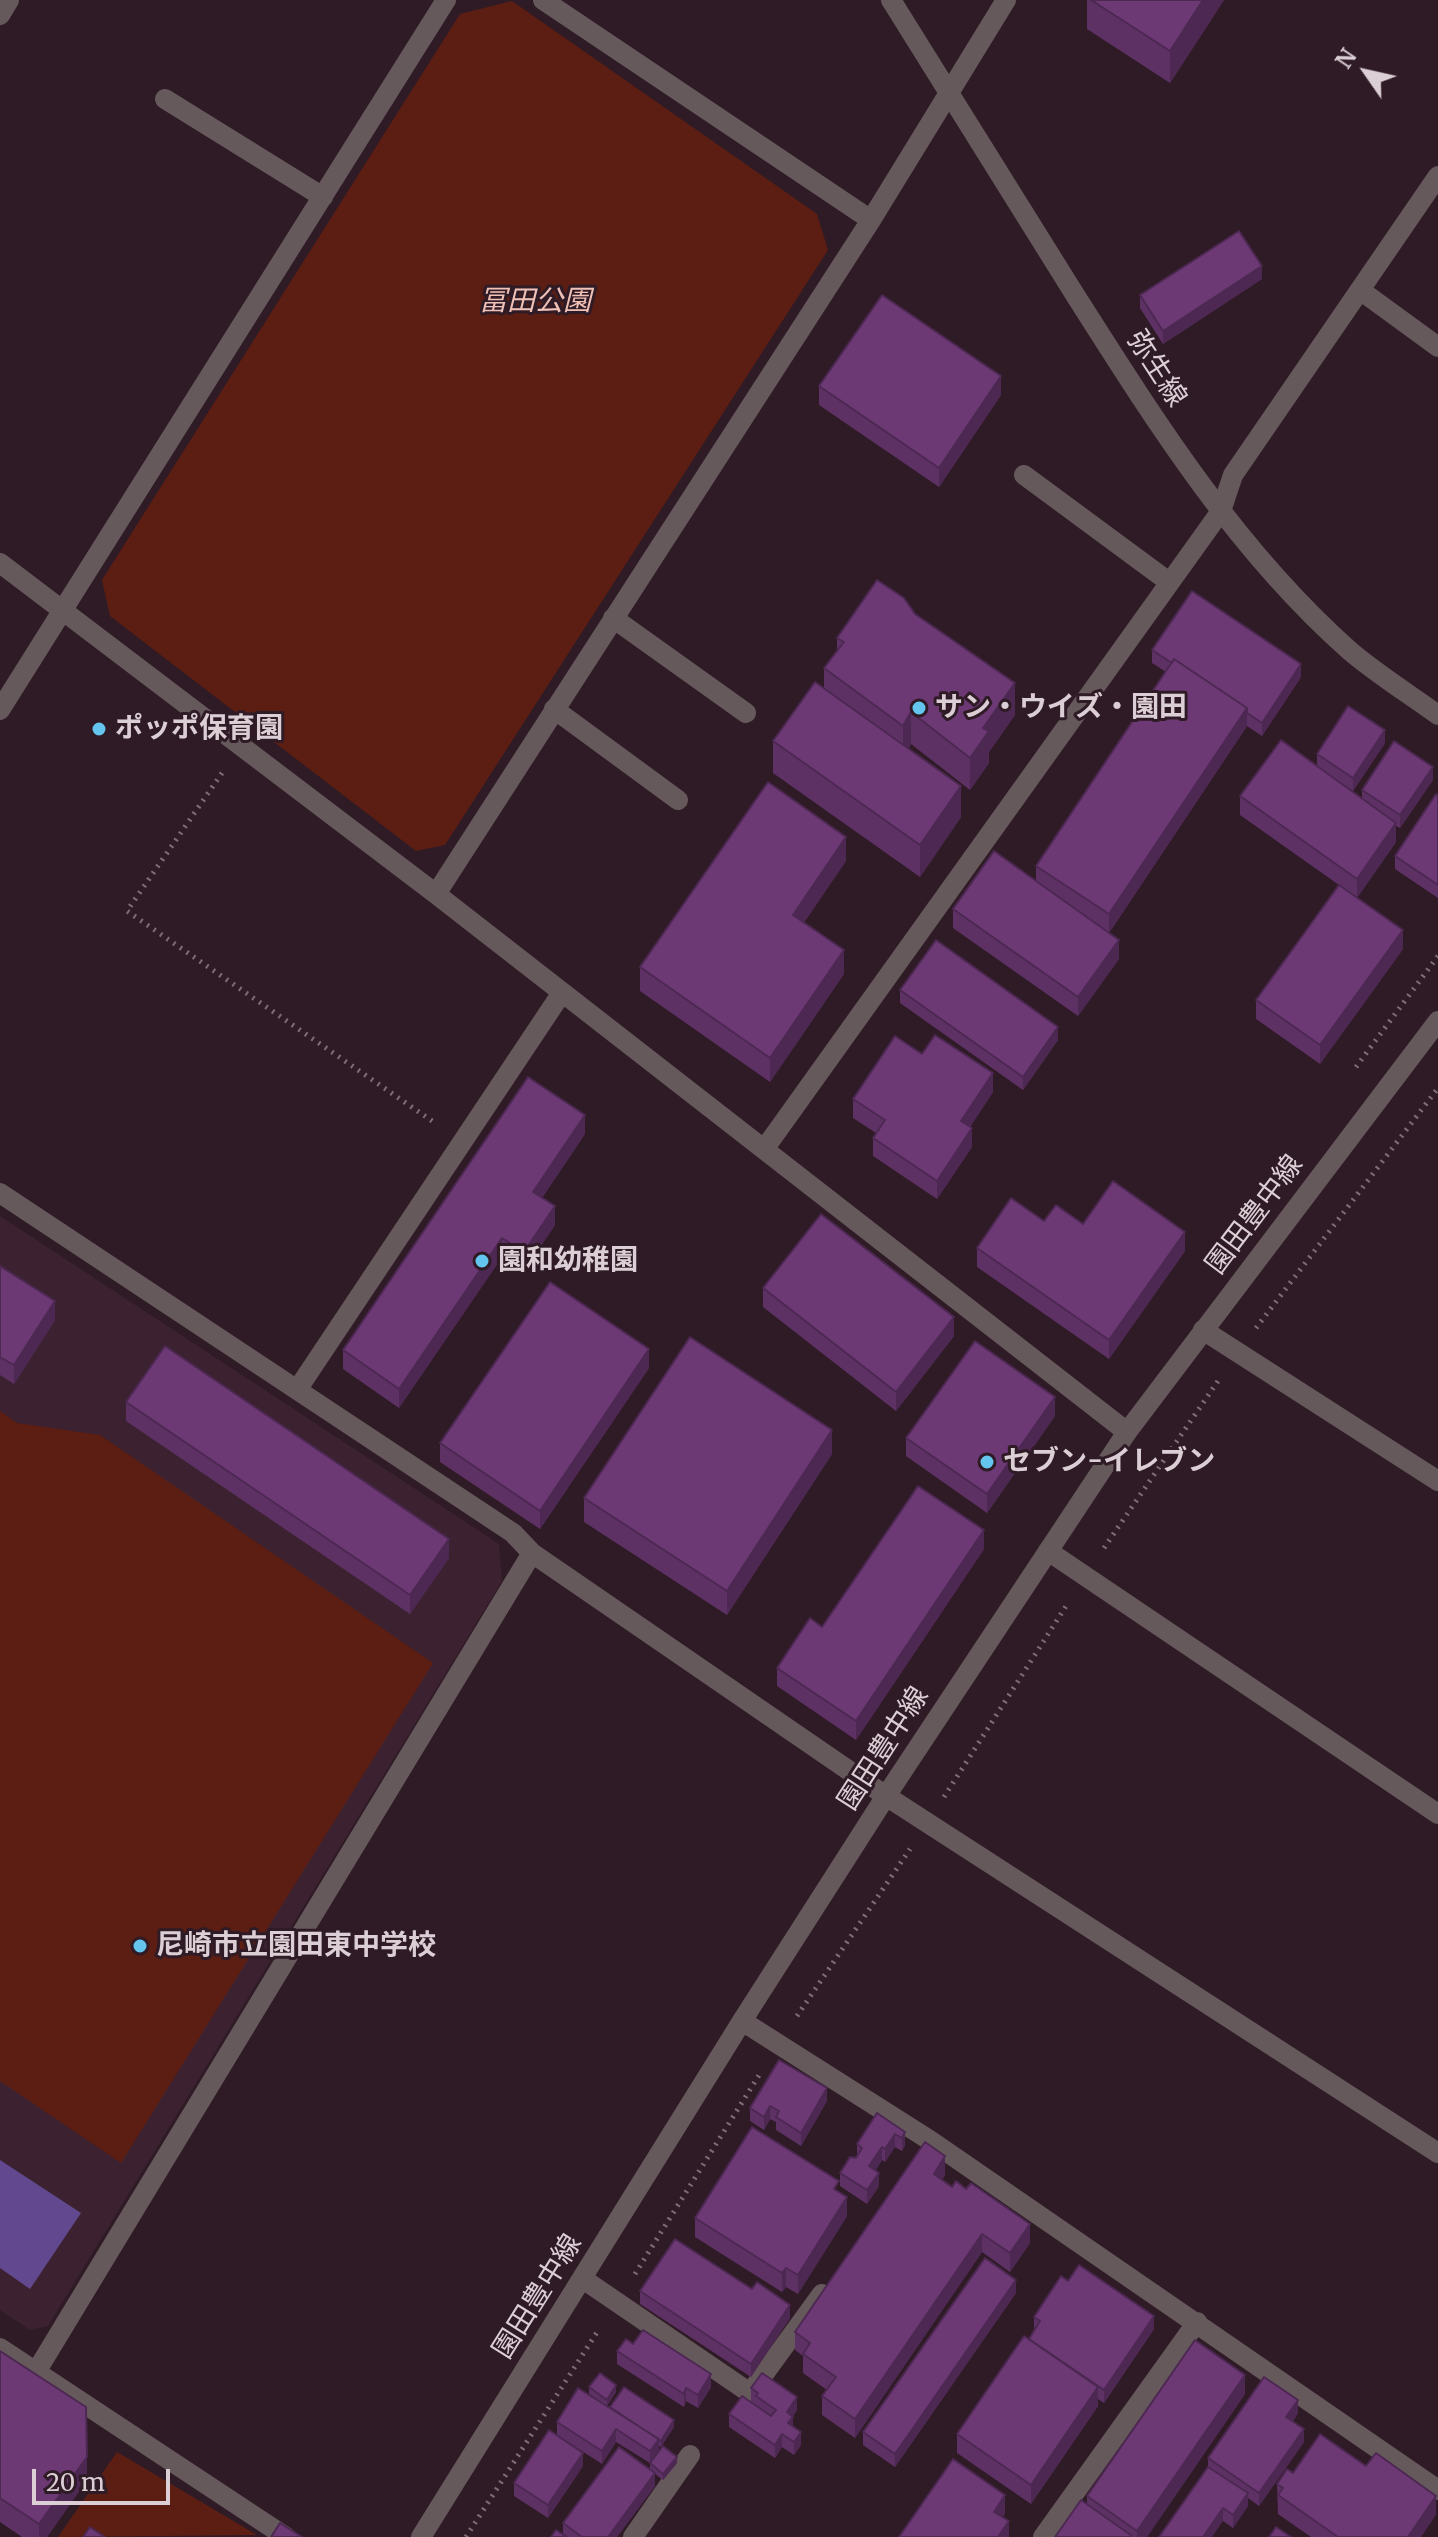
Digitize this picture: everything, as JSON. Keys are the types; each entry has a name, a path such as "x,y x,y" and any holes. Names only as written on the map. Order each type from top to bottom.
{"street":[{"path":"0,15 9,0"},
{"path":"0,710 446,0"},
{"path":"543,0 871,220"},
{"name":"弥生線","path":"891,0 1137,393 1194,478 1298,600 1351,652 1438,715"},
{"path":"436,894 871,220 1006,0"},
{"path":"165,99 323,197"},
{"path":"765,1148 1221,511 1233,475 1438,176"},
{"path":"1360,290 1438,347"},
{"path":"1024,475 1169,582"},
{"path":"0,563 436,894 1127,1432"},
{"path":"613,618 746,713"},
{"path":"554,709 678,800"},
{"path":"297,1390 561,994"},
{"name":"園田豊中線","path":"421,2537 742,2021 886,1796 1127,1432 1438,1021"},
{"path":"0,1193 513,1533 532,1553 886,1796 1438,2153"},
{"path":"1203,1330 1438,1481"},
{"path":"1048,1551 1438,1814"},
{"path":"36,2372 532,1553"},
{"path":"742,2021 926,2147 1197,2322 1438,2490"},
{"path":"583,2279 750,2393 832,2280"},
{"path":"1043,2537 1197,2322"},
{"path":"0,2348 286,2537"},
{"path":"633,2537 690,2455"}],"path":[{"path":"241,745 127,911 462,1141"}],"shaded area":[{"name":"尼崎市立園田東中学校","path":"0,1216 499,1544 502,1581 48,2326 30,2330 0,2310"},
{"path":"0,2160 81,2213 30,2289 0,2268"}],"green space":[{"name":"冨田公園","path":"512,1 817,214 828,250 445,845 416,851 110,616 102,580 460,14"},
{"name":"尼崎市立園田東中学校","path":"0,1411 17,1423 100,1435 433,1663 121,2163 0,2081"},
{"path":"117,2452 257,2535 58,2537"}],"building":[{"path":"1091,0 1203,0 1170,51"},
{"path":"1239,231 1262,266 1163,331 1140,295"},
{"path":"882,295 1001,376 939,468 819,386"},
{"name":"サン・ウイズ・園田","path":"877,580 904,598 915,614 1015,683 983,728 989,731 970,758 911,712 903,726 824,668 844,642 837,638"},
{"path":"1192,591 1301,664 1262,723 1247,713 1247,708 1174,659 1172,663 1152,650"},
{"path":"1174,659 1247,708 1109,914 1036,866"},
{"path":"815,682 961,786 920,845 773,741"},
{"path":"1348,706 1385,730 1353,778 1317,754"},
{"path":"1281,740 1396,823 1357,879 1240,796"},
{"path":"1394,741 1433,767 1400,815 1362,790"},
{"path":"768,782 846,837 793,915 844,950 770,1058 640,967"},
{"path":"1438,795 1438,885 1395,856"},
{"path":"994,851 1119,940 1078,997 953,909"},
{"path":"1339,885 1403,930 1320,1045 1256,1000"},
{"path":"936,940 1058,1027 1023,1077 900,990"},
{"path":"935,1035 993,1073 961,1121 972,1128 937,1181 873,1138 885,1120 853,1099 895,1036 922,1054"},
{"path":"528,1077 585,1115 533,1192 555,1206 524,1252 502,1238 399,1389 343,1350"},
{"path":"1113,1181 1185,1232 1109,1340 977,1248 1011,1198 1044,1221 1056,1205 1083,1224"},
{"path":"821,1214 954,1317 896,1392 763,1288"},
{"path":"0,1266 55,1301 14,1365 0,1357"},
{"path":"550,1282 649,1349 540,1511 440,1443"},
{"path":"690,1337 832,1430 727,1591 584,1498"},
{"path":"975,1341 1055,1397 987,1494 906,1438"},
{"path":"165,1346 449,1539 410,1595 126,1402"},
{"path":"918,1486 984,1530 856,1721 777,1668 810,1618 822,1627"},
{"path":"779,2060 827,2088 801,2133 776,2117 779,2111 770,2106 764,2117 750,2108"},
{"path":"877,2113 905,2132 902,2138 895,2134 869,2166 879,2173 867,2190 840,2173 850,2157 856,2158 862,2148 857,2144"},
{"path":"752,2127 839,2181 834,2189 847,2197 798,2275 786,2268 782,2273 695,2218"},
{"path":"925,2142 945,2156 934,2174 952,2187 956,2181 966,2189 971,2183 1030,2224 1010,2253 982,2234 855,2419 822,2396 836,2377 803,2354 810,2343 795,2332"},
{"path":"675,2239 752,2289 757,2282 790,2305 751,2364 640,2291"},
{"path":"985,2258 1016,2280 895,2454 863,2432"},
{"path":"1079,2265 1154,2316 1104,2390 1029,2339 1040,2321 1034,2317 1061,2276 1068,2281"},
{"path":"643,2330 711,2374 698,2395 686,2388 684,2394 617,2351 626,2339 633,2344"},
{"path":"1024,2336 1098,2387 1031,2485 957,2434"},
{"path":"1195,2340 1245,2375 1137,2531 1087,2496"},
{"path":"0,2351 86,2407 87,2457 39,2524 0,2498"},
{"path":"600,2373 616,2385 607,2400 589,2387"},
{"path":"762,2373 797,2397 787,2412 793,2417 788,2423 801,2432 794,2442 782,2434 775,2445 729,2414 742,2396 771,2416 776,2410 756,2396 758,2393 751,2388"},
{"path":"1264,2377 1298,2400 1286,2417 1304,2429 1259,2493 1208,2458"},
{"path":"624,2387 674,2420 661,2441 610,2407"},
{"path":"578,2388 659,2439 650,2451 616,2429 602,2451 557,2422"},
{"path":"549,2430 583,2453 548,2505 514,2483"},
{"path":"1320,2434 1366,2466 1376,2453 1436,2496 1408,2537 1338,2537 1278,2495 1283,2488 1277,2484 1287,2469 1293,2473"},
{"path":"663,2446 677,2457 663,2474 650,2463"},
{"path":"619,2447 655,2473 608,2537 582,2537 563,2523"},
{"path":"953,2459 1005,2495 994,2512 1009,2521 998,2537 899,2537"},
{"path":"1208,2467 1248,2493 1233,2515 1223,2508 1203,2537 1159,2537"},
{"path":"1081,2500 1132,2536 1132,2537 1055,2537"},
{"path":"280,2523 302,2537 271,2537"},
{"path":"90,2527 105,2537 83,2537"},
{"path":"1276,2527 1291,2537 1269,2537"},
{"path":"556,2530 567,2537 551,2537"}],"place":[{"name":"サン・ウイズ・園田","path":"919,708"},
{"name":"ポッポ保育園","path":"99,729"},
{"name":"園和幼稚園","path":"482,1261"},
{"name":"セブン-イレブン","path":"987,1462"},
{"name":"尼崎市立園田東中学校","path":"140,1946"}]}
